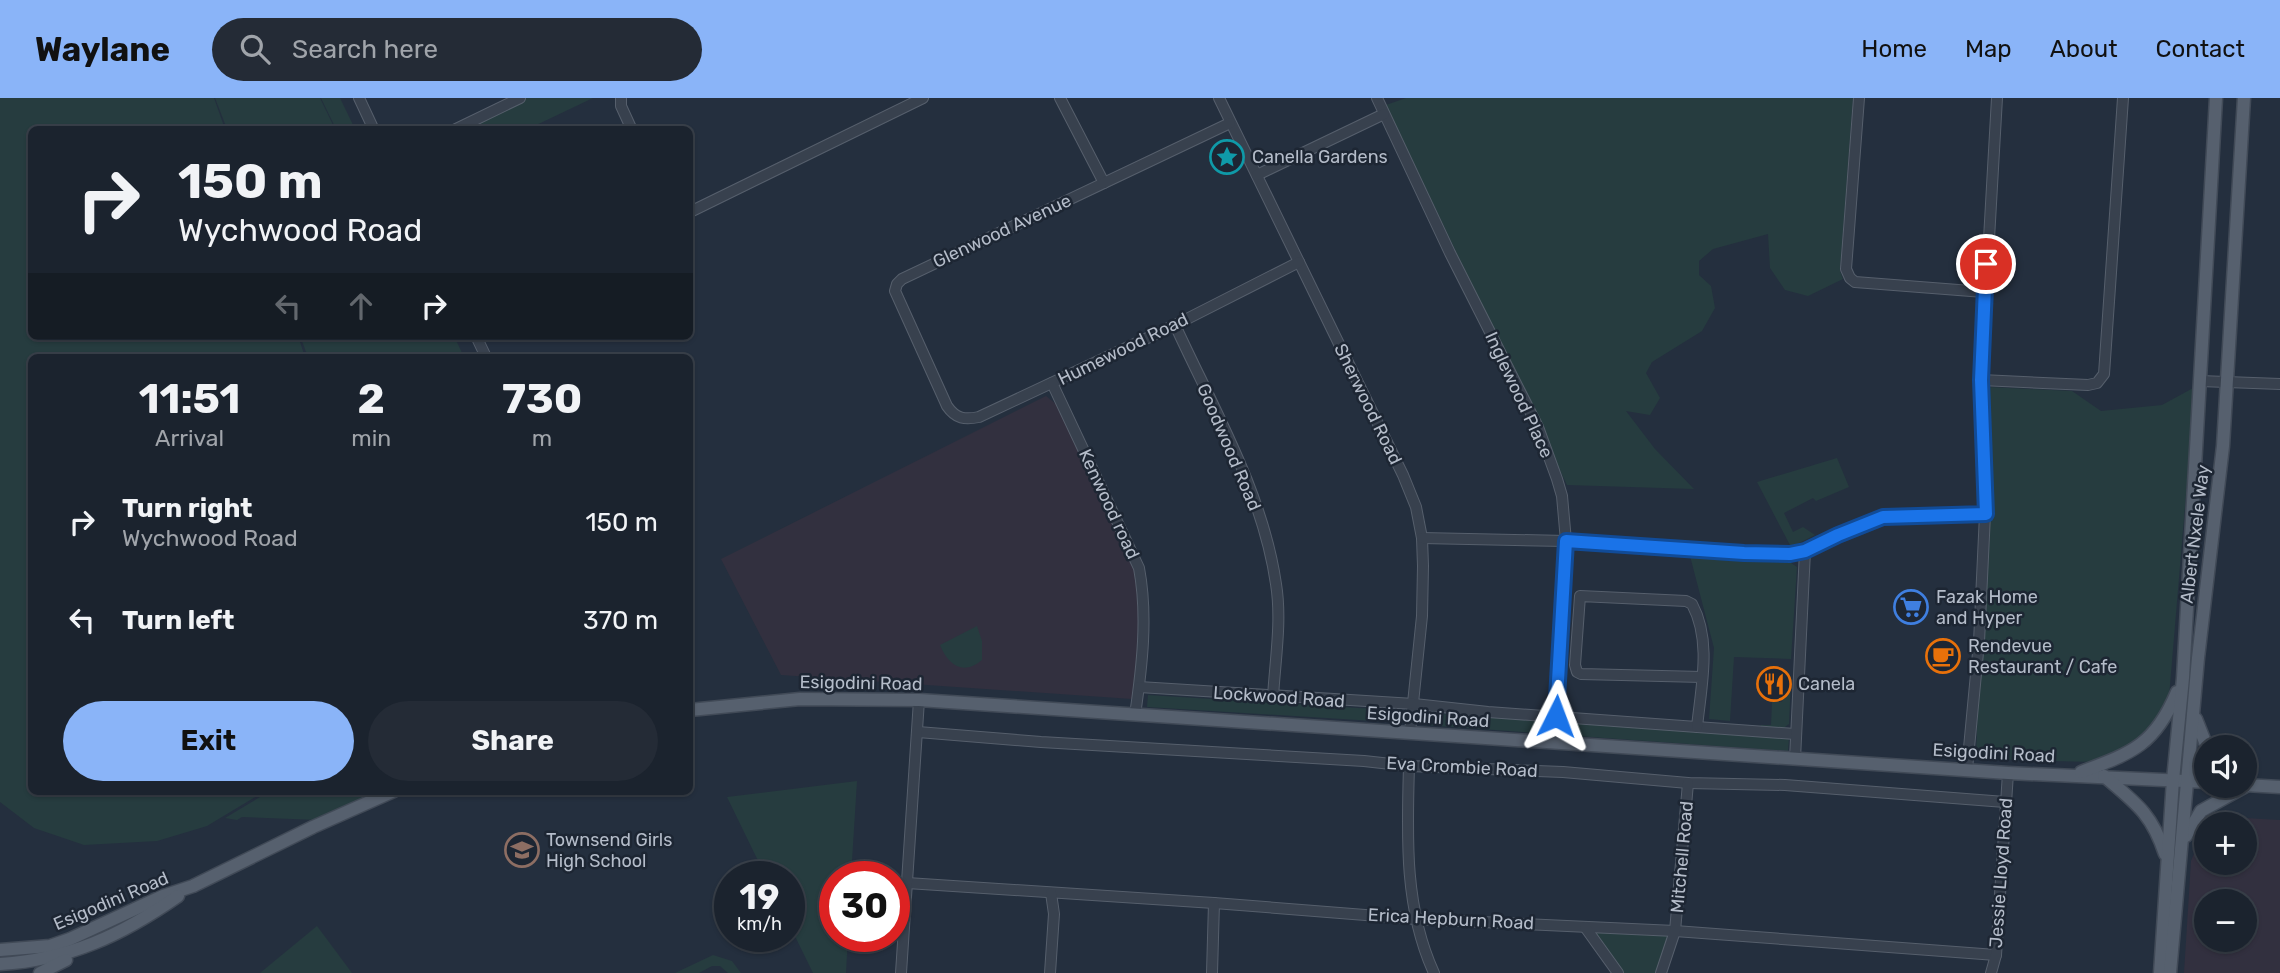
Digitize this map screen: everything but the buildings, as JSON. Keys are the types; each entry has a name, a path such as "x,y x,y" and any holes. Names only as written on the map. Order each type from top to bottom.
{"main road":[{"name":"Albert Nxele Way","path":"2160,973 2183,678 2216,98"},
{"name":"Albert Nxele Way","path":"2170,973 2199,645 2216,517 2244,98"},
{"path":"2074,775 2125,756 2146,741 2169,712 2183,678"},
{"name":"Esigodini Road","path":"693,710 800,699 919,700 2008,773 2194,781"},
{"path":"2194,712 2203,735"},
{"path":"2105,776 2143,808 2158,832 2168,861"},
{"path":"2257,784 2280,787"},
{"name":"Esigodini Road","path":"0,964 48,959 132,927 193,886 385,795"},
{"path":"2181,845 2201,811 2221,798"},
{"name":"Esigodini Road","path":"0,950 50,946 163,896 193,886"},
{"path":"40,973 132,927"},
{"path":"0,972 50,946"}],"street":[{"path":"359,98 372,126"},
{"path":"462,126 520,98"},
{"path":"621,98 621,106 630,126"},
{"path":"693,211 923,98"},
{"path":"1060,98 1104,183"},
{"name":"Sherwood Road","path":"1219,98 1403,475 1416,507 1422,538 1422,616 1410,732"},
{"name":"Inglewood Place","path":"1377,98 1450,253 1538,427 1562,496 1566,541 1556,716"},
{"path":"1859,98 1846,269 1850,278 1855,282 1984,292"},
{"path":"1967,769 1979,642 1986,514 1981,380 1997,98"},
{"path":"1981,380 2088,385 2097,383 2104,374 2123,98"},
{"path":"1257,175 1384,114"},
{"name":"Glenwood Avenue","path":"947,406 895,291 902,279 1230,123"},
{"name":"Humewood Road","path":"947,406 956,416 968,419 979,417 1175,325 1299,262"},
{"name":"Goodwood Road","path":"1175,325 1251,492 1272,561 1278,603 1273,697"},
{"path":"2200,381 2280,384"},
{"name":"Kenwood road","path":"1052,383 1139,568 1144,594 1135,715"},
{"path":"1422,538 1566,541 1771,554 1805,551 1883,517 1986,514"},
{"path":"1795,759 1805,551"},
{"path":"1697,727 1702,677 1704,643 1692,604 1673,600 1580,596 1575,665 1577,672 1702,677"},
{"name":"Lockwood Road","path":"1139,687 1414,704 1488,712 1795,734"},
{"path":"909,861 919,700"},
{"name":"Eva Crombie Road","path":"918,732 1409,766 1563,772 1688,783 1785,785 2005,802"},
{"path":"1409,766 1407,845 1410,882 1416,919 1434,973"},
{"name":"Jessie Lloyd Road","path":"1991,973 1996,955 2008,773"},
{"name":"Mitchell Road","path":"1661,973 1675,931 1688,783"},
{"name":"Erica Hepburn Road","path":"910,883 1416,919 1675,931 1996,955"},
{"path":"1051,893 1054,914 1051,973"},
{"path":"1212,973 1214,903"},
{"path":"1585,927 1618,973"},
{"path":"901,973 902,952"}],"shaded area":[{"path":"1046,396 1056,404 1134,569 1140,594 1140,628 1132,699 781,675 721,559"},
{"path":"2257,819 2280,820 2280,973 2184,973 2191,861 2194,854 2194,875 2257,875"}],"green space":[{"path":"0,98 214,98 224,126 28,126 28,340 299,340 304,354 28,354 28,795 258,795 207,826 157,841 84,845 34,828 0,802"},
{"path":"215,98 320,98 334,126 226,126"},
{"path":"321,98 340,98 354,126 335,126"},
{"path":"526,98 593,98 534,126 468,126"},
{"path":"1406,98 1853,98 1840,271 1843,279 1808,296 1785,290 1770,268 1768,234 1713,249 1699,261 1699,275 1711,286 1715,308 1702,331 1652,362 1646,373 1660,398 1650,415 1626,411 1655,449 1694,489 1567,485 1386,105"},
{"path":"302,340 456,340 463,354 307,354"},
{"path":"1989,387 2072,391 2101,411 2162,405 2195,387 2169,697 2159,720 2141,739 2122,752 2094,762 1976,759"},
{"path":"1837,458 1849,487 1816,501 1813,498 1784,513 1793,532 1803,527 1815,535 1791,547 1757,482"},
{"path":"1690,556 1788,561 1797,567 1791,659 1734,657 1730,721 1709,719 1714,648"},
{"path":"977,626 982,641 982,660 969,667 957,666 947,658 940,645"},
{"path":"1787,678 1791,680 1789,724 1781,730 1760,728 1761,725 1771,725 1772,702 1782,702 1783,697 1786,697"},
{"path":"1148,695 1407,711 1406,723 1147,707"},
{"path":"1425,713 1789,738 1788,751 1424,725"},
{"path":"857,781 852,861 819,861 819,952 847,952 846,973 813,973 803,952 805,952 805,861 758,861 727,797"},
{"path":"263,795 377,795 318,820 225,818"},
{"path":"317,926 352,973 260,973"},
{"path":"1590,930 1672,933 1658,973 1622,973"},
{"path":"713,955 732,961 741,973 728,973 720,966 712,966 699,973 675,973"}],"place":[{"name":"Canella Gardens","path":"1227,157"},
{"name":"Fazak Home and Hyper","path":"1911,607"},
{"name":"Rendevue Restaurant / Cafe","path":"1943,656"},
{"name":"Canela","path":"1774,684"},
{"name":"Townsend Girls High School","path":"522,850"}],"route":[{"path":"1556,716 1566,541 1790,554 1805,551 1883,517 1986,514 1981,380 1986,264"}]}
